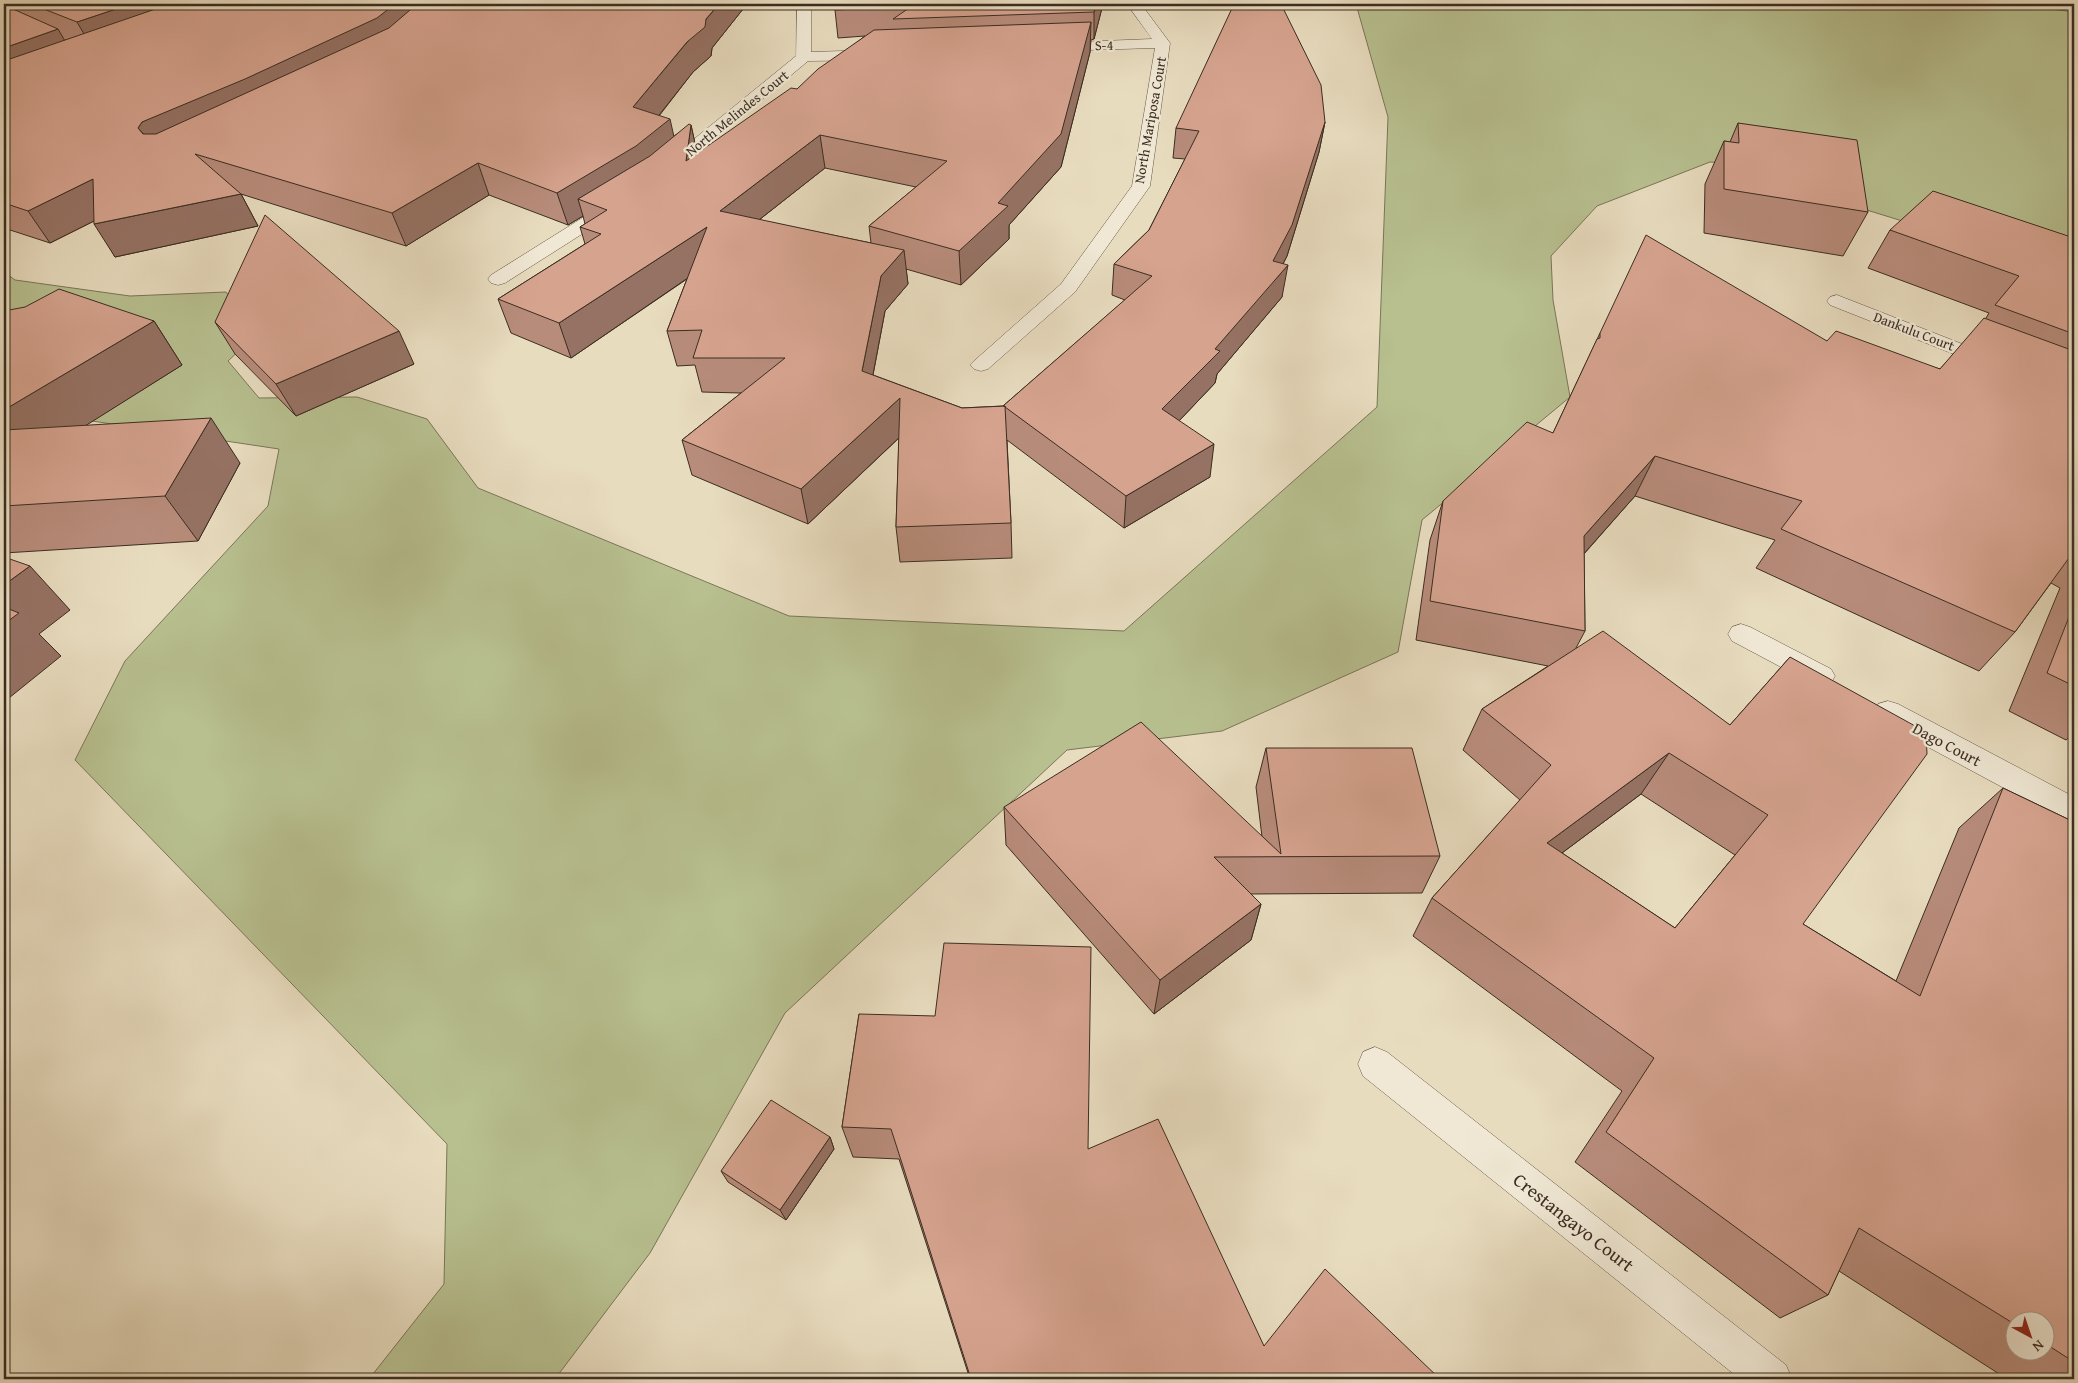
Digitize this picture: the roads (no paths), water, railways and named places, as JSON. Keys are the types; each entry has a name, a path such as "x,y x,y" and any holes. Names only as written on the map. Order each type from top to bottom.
{"street":[{"name":"North Melindes Court","path":"651,183 804,58 804,4"},
{"name":"North Mariposa Court","path":"982,365 1068,288 1141,186 1163,43 1134,4"},
{"name":"S-4","path":"1034,48 1163,43"},
{"path":"804,58 894,54"},
{"path":"498,278 635,193"},
{"name":"Dankulu Court","path":"1838,301 2010,369"},
{"name":"Dago Court","path":"1741,634 2074,811"},
{"name":"Crestangayo Court","path":"1375,1064 1772,1379"}]}
